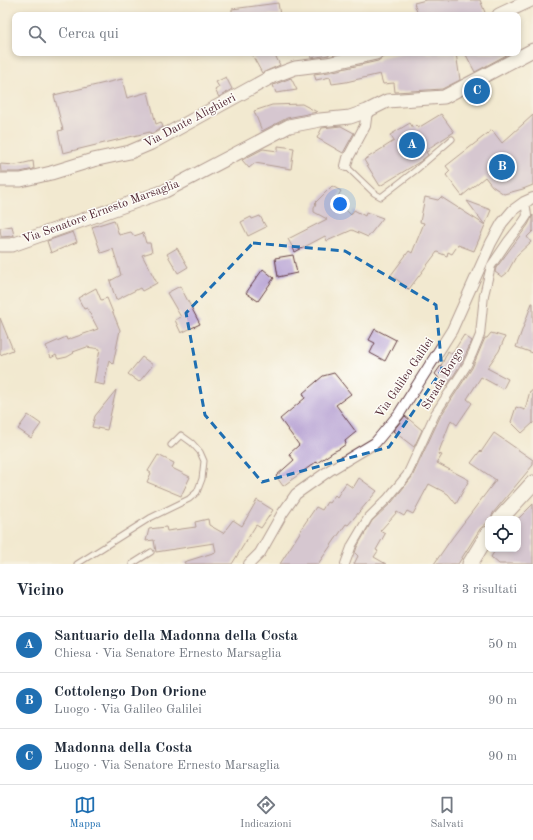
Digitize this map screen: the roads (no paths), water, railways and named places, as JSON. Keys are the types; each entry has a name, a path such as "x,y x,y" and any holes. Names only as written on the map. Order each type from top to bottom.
{"main road":[{"path":"503,516 533,483"},
{"path":"470,564 485,539"}],"street":[{"path":"505,12 531,0"},
{"name":"Via Senatore Ernesto Marsaglia","path":"0,246 19,243 165,191 289,126 320,120 350,117 368,111 387,101 444,96 533,50"},
{"name":"Via Dante Alighieri","path":"0,180 22,180 93,160 130,152 151,143 271,77 295,68 327,64 363,56"},
{"path":"346,166 348,158 365,126 368,111"},
{"name":"Via Galileo Galilei","path":"249,564 260,553 282,514 296,494 330,470 375,443 399,414 452,330 491,243 502,223 513,210 530,201"},
{"name":"Strada Borgo","path":"345,564 352,545 368,518 388,498 407,475 435,414 467,365 480,335 484,295 491,266 508,240 524,222 527,216 530,201"}],"lane":[{"path":"346,166 374,193 381,197 416,170 452,138"},
{"path":"77,564 150,518 189,499 197,492 202,478 204,461 200,452 192,443 181,435 171,444"},
{"path":"132,564 151,552"}],"place":[{"name":"Madonna della Costa","path":"477,91"},
{"name":"Santuario della Madonna della Costa","path":"412,145"},
{"name":"Cottolengo Don Orione","path":"502,167"}]}
